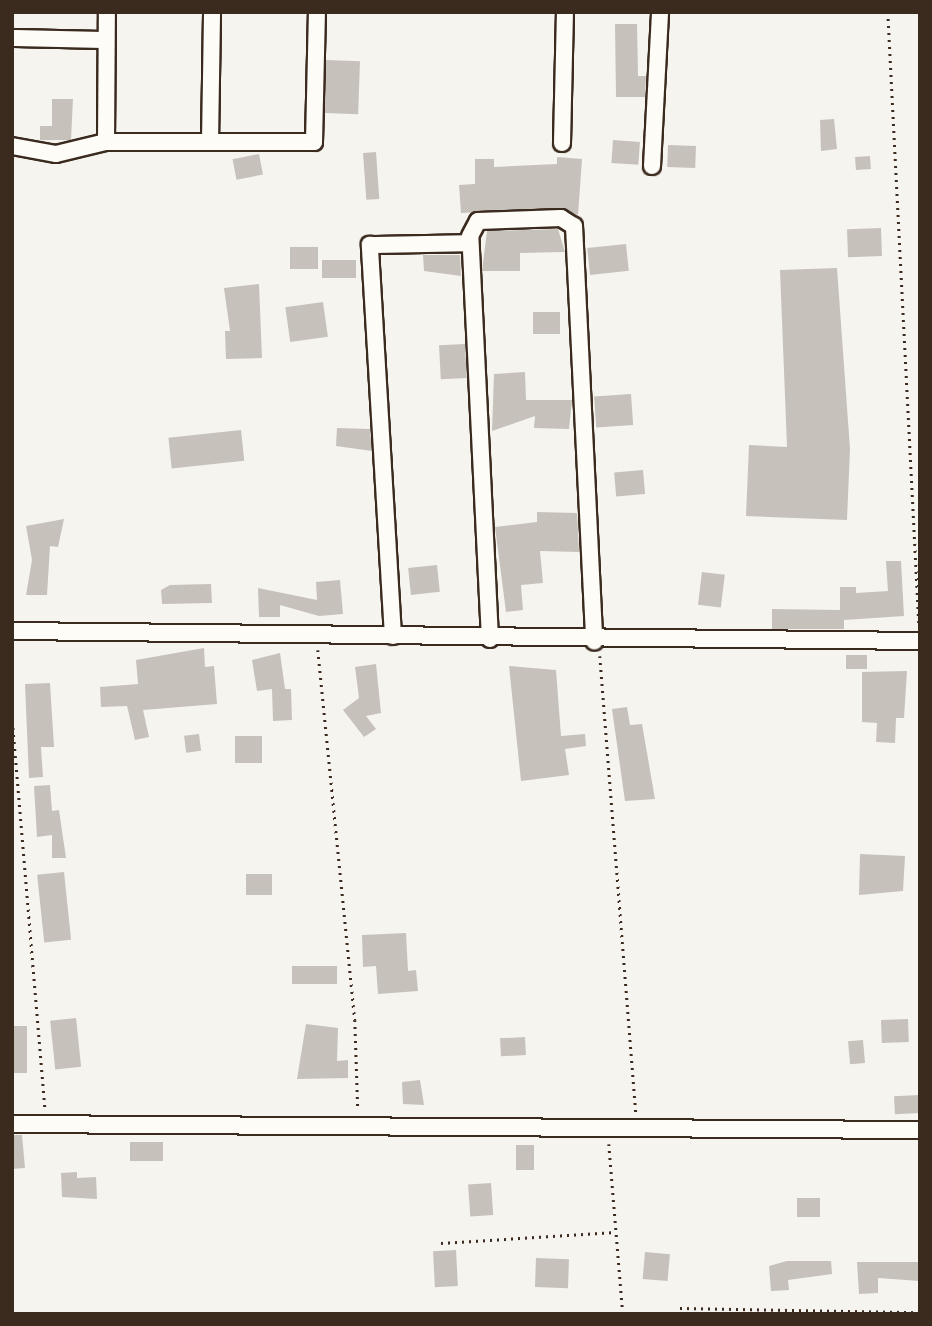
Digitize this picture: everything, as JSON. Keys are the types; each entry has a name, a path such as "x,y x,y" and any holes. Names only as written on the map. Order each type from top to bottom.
{"street":[{"path":"106,142 107,12"},
{"path":"210,142 212,12"},
{"path":"12,146 56,154 106,142 314,142 317,12"},
{"path":"562,143 565,12"},
{"path":"652,166 660,12"},
{"path":"12,38 106,40"},
{"path":"490,639 470,243 478,220 561,218 574,226 597,642"},
{"path":"393,636 370,246 470,243"},
{"path":"12,631 317,634 597,642 920,641"},
{"path":"12,1125 358,1128 637,1124 920,1130"}],"path":[{"path":"888,12 920,635"},
{"path":"317,634 355,1020 358,1128"},
{"path":"597,642 637,1124"},
{"path":"12,713 46,1124"},
{"path":"607,1124 623,1314"},
{"path":"441,1243 616,1232"},
{"path":"680,1308 920,1311"}],"building":[{"path":"615,24 637,24 638,76 646,76 645,97 616,97"},
{"path":"326,60 360,61 358,114 324,113"},
{"path":"52,99 73,99 71,140 40,140 40,126 52,126"},
{"path":"834,119 837,149 821,151 820,120"},
{"path":"613,140 640,142 638,165 611,163"},
{"path":"668,145 696,146 695,168 667,167"},
{"path":"376,152 379,199 366,200 363,153"},
{"path":"259,154 263,175 237,180 232,159"},
{"path":"870,156 871,169 856,170 855,157"},
{"path":"557,157 582,159 578,215 561,208 461,213 459,185 475,184 475,159 494,159 494,167 557,164"},
{"path":"881,228 882,256 848,257 847,229"},
{"path":"558,229 565,252 520,253 520,271 482,271 487,231"},
{"path":"626,244 629,271 590,275 587,248"},
{"path":"290,247 318,247 318,269 290,269"},
{"path":"423,255 460,255 461,276 424,271"},
{"path":"322,260 356,260 356,278 322,278"},
{"path":"837,268 850,449 847,520 746,516 749,445 787,447 780,270"},
{"path":"259,284 262,358 226,359 225,331 230,331 224,288"},
{"path":"323,302 328,337 290,342 285,307"},
{"path":"533,312 560,312 560,334 533,334"},
{"path":"465,344 467,378 441,379 439,345"},
{"path":"525,372 526,400 572,400 569,429 534,428 535,416 492,431 494,374"},
{"path":"631,394 633,425 596,428 594,397"},
{"path":"337,428 370,429 372,451 336,446"},
{"path":"241,430 244,461 172,468 168,438"},
{"path":"643,470 645,494 616,496 614,473"},
{"path":"537,512 577,513 579,552 540,551 543,583 521,585 523,610 506,612 495,527 537,522"},
{"path":"64,519 58,547 50,546 47,595 26,595 32,560 26,526"},
{"path":"886,561 901,561 904,616 844,620 844,629 772,629 772,609 840,610 840,587 856,587 856,593 888,591"},
{"path":"437,565 440,592 411,595 408,568"},
{"path":"702,572 725,575 721,608 698,605"},
{"path":"340,580 343,614 319,616 280,605 280,617 259,617 258,588 317,600 316,582"},
{"path":"211,584 212,603 162,604 161,590 170,585"},
{"path":"204,648 205,667 214,666 217,704 143,710 149,737 135,740 127,706 101,707 100,687 138,684 136,660"},
{"path":"280,653 285,689 291,689 292,720 273,721 272,689 257,691 252,660"},
{"path":"846,655 867,655 867,669 846,669"},
{"path":"376,664 381,713 366,716 376,729 364,737 343,710 359,698 355,667"},
{"path":"509,666 556,670 561,736 585,734 586,746 565,749 569,775 521,781"},
{"path":"907,671 904,718 896,718 895,743 876,742 877,723 862,722 862,672"},
{"path":"50,683 54,747 41,747 43,777 29,778 25,684"},
{"path":"627,707 630,725 642,724 655,799 625,801 612,709"},
{"path":"199,734 201,751 186,753 184,736"},
{"path":"235,736 262,736 262,763 235,763"},
{"path":"50,785 52,811 59,810 66,858 52,858 52,835 37,837 34,786"},
{"path":"860,854 905,856 903,891 859,895"},
{"path":"64,872 71,940 44,942 37,875"},
{"path":"246,874 272,874 272,895 246,895"},
{"path":"406,933 408,971 416,970 418,991 378,994 376,966 363,967 362,935"},
{"path":"292,966 337,966 337,984 292,984"},
{"path":"76,1018 81,1067 55,1069 50,1021"},
{"path":"908,1019 909,1042 882,1043 881,1020"},
{"path":"306,1024 338,1028 337,1061 348,1060 348,1078 297,1079"},
{"path":"12,1026 27,1026 27,1073 12,1073"},
{"path":"525,1037 526,1055 501,1056 500,1038"},
{"path":"863,1040 865,1063 850,1064 848,1041"},
{"path":"420,1080 424,1105 403,1104 402,1082"},
{"path":"919,1095 920,1113 895,1114 894,1096"},
{"path":"12,1135 22,1135 25,1168 12,1169"},
{"path":"130,1142 163,1142 163,1161 130,1161"},
{"path":"516,1145 534,1145 534,1170 516,1170"},
{"path":"77,1172 77,1178 96,1177 97,1199 62,1197 61,1173"},
{"path":"491,1183 493,1215 470,1217 468,1185"},
{"path":"797,1198 820,1198 820,1217 797,1217"},
{"path":"456,1250 458,1286 435,1287 433,1251"},
{"path":"645,1252 670,1254 668,1281 643,1279"},
{"path":"536,1258 569,1259 568,1288 535,1287"},
{"path":"787,1261 831,1261 832,1274 788,1280 789,1290 771,1291 769,1266"},
{"path":"857,1262 919,1262 920,1281 878,1278 878,1293 859,1294"}]}
